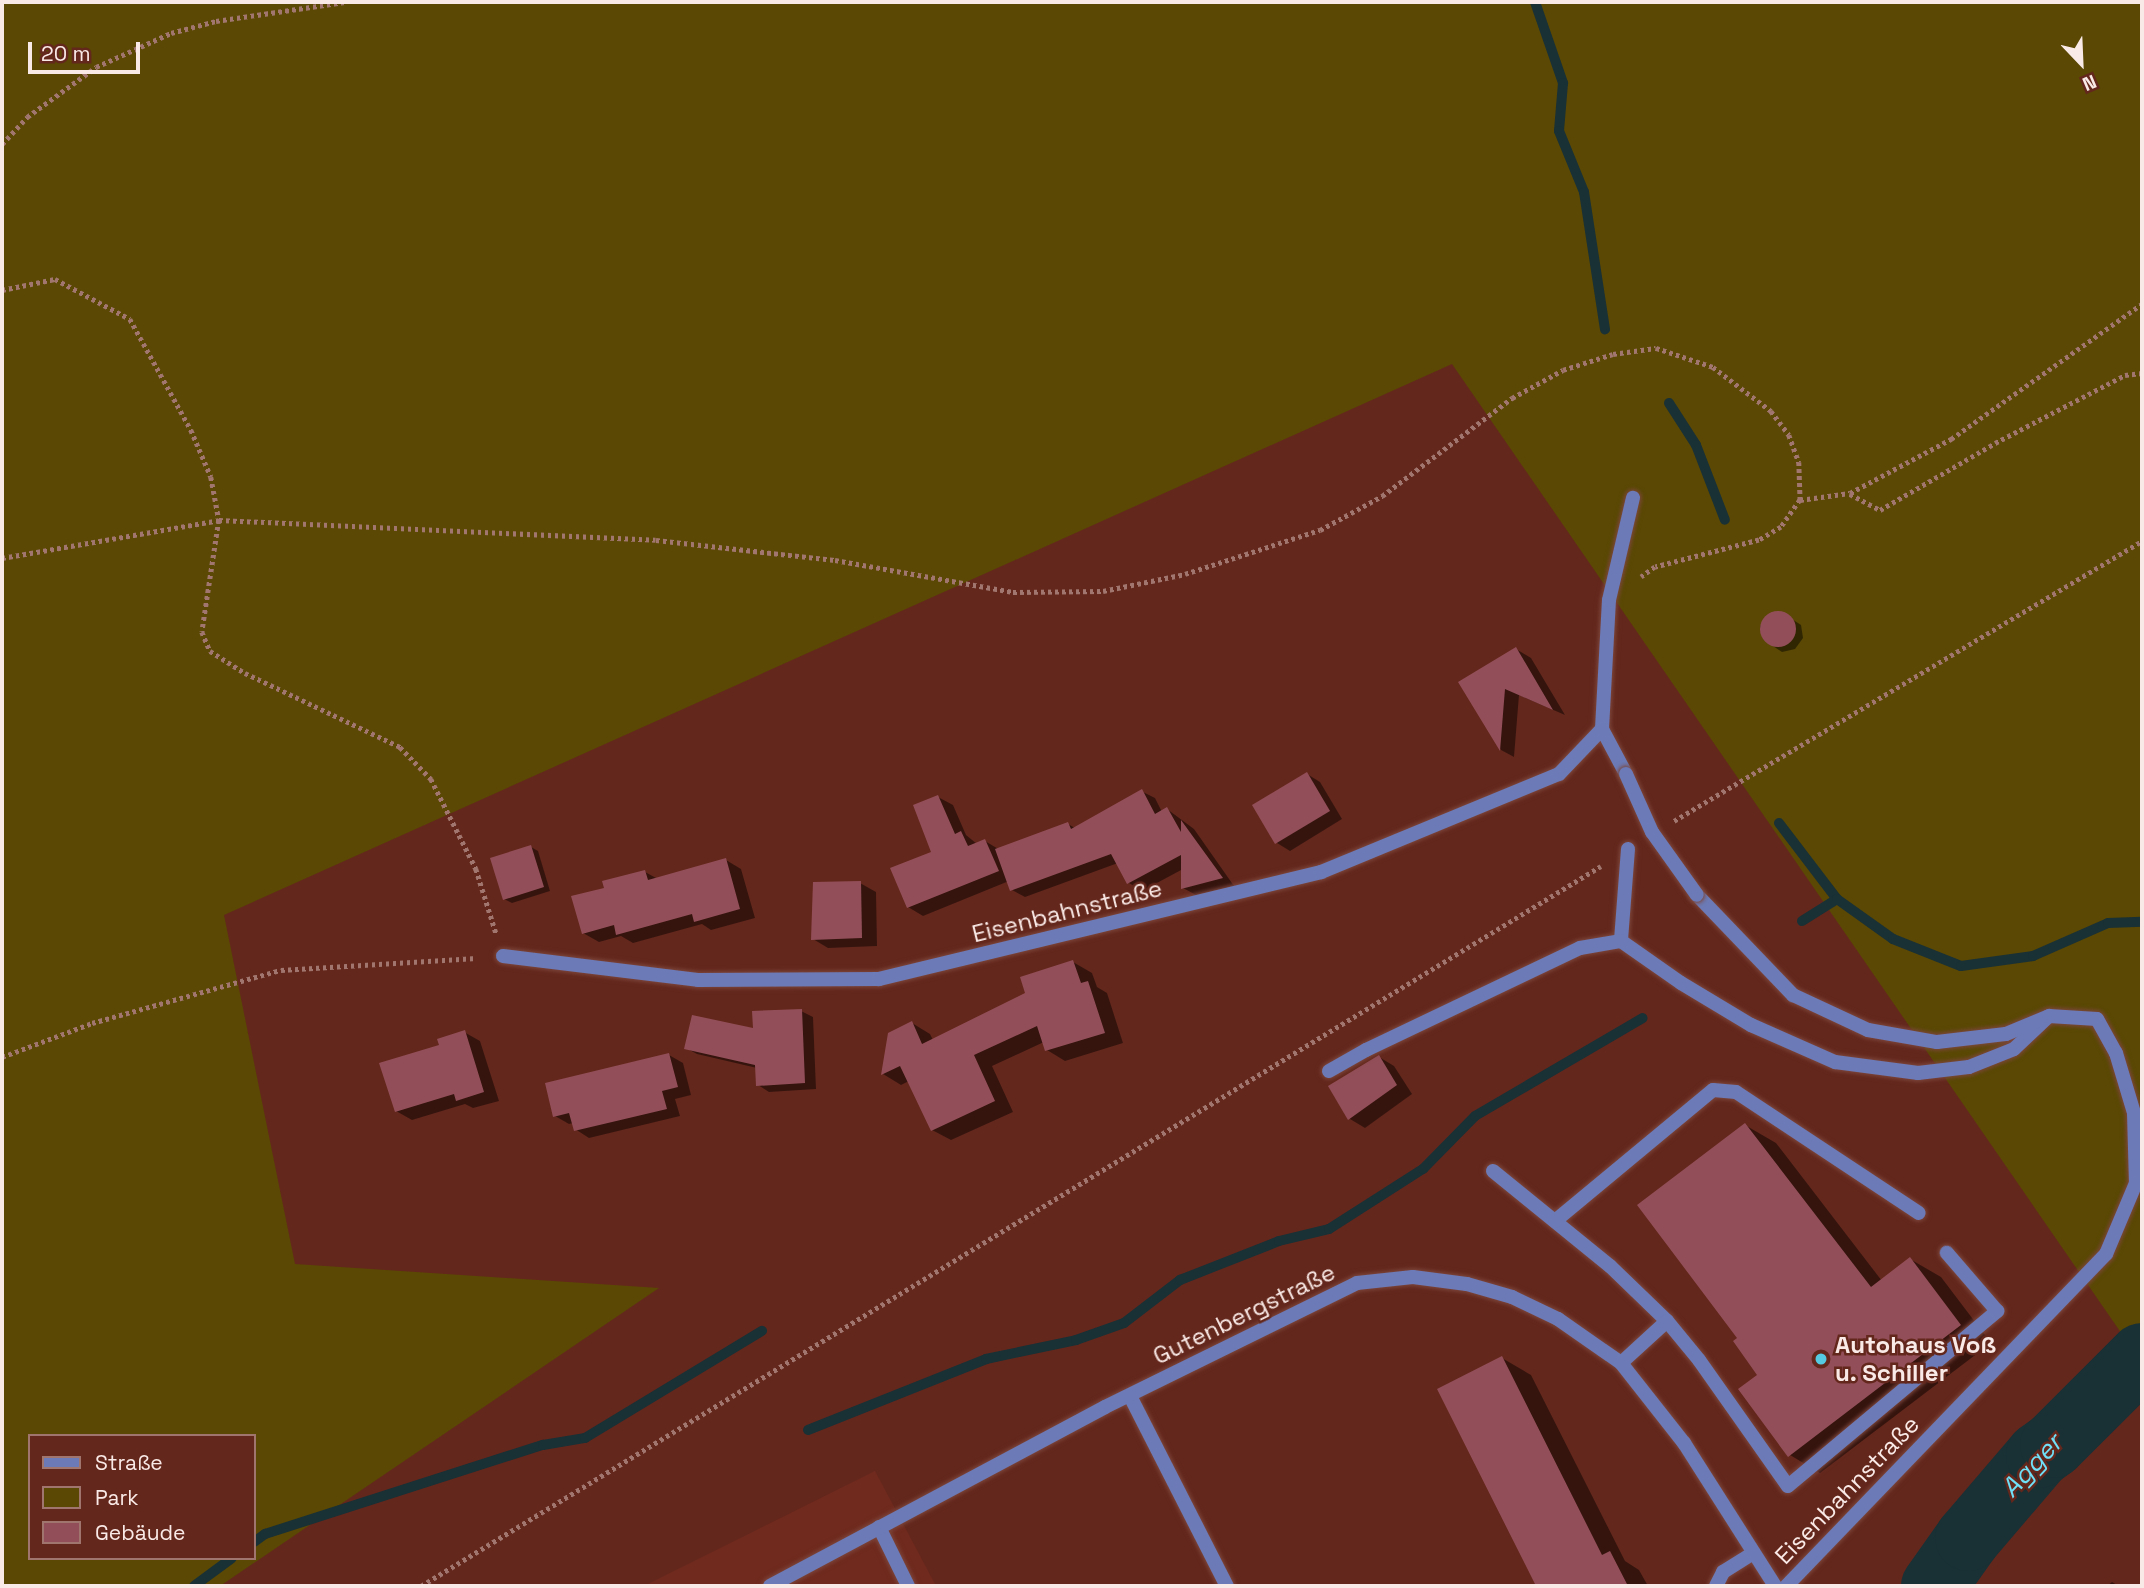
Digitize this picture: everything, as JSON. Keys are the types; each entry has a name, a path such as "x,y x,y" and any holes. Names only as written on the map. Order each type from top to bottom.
{"street":[{"path":"1602,729 1609,600 1633,498"},
{"name":"Eisenbahnstraße","path":"503,956 698,980 879,979 1321,872 1559,774 1602,729 1652,832 1697,895 1793,995 1868,1030 1937,1042 2006,1034 2049,1016 2097,1019 2116,1054 2134,1113 2136,1183 2106,1254 1786,1586"},
{"path":"1621,941 1628,849"},
{"path":"1329,1071 1366,1050 1580,948 1621,941 1681,983 1751,1025 1835,1062 1918,1073 1969,1067 2014,1049 2049,1016"},
{"path":"1555,1221 1713,1090 1736,1091 1919,1213"},
{"path":"1493,1171 1610,1266 1667,1321 1699,1360 1788,1486 1997,1311 1947,1253"},
{"name":"Gutenbergstraße","path":"769,1586 1130,1396 1357,1283 1413,1277 1467,1284 1512,1297 1569,1325 1621,1363 1684,1443 1775,1586"},
{"path":"1621,1363 1667,1321"},
{"path":"1130,1396 1227,1586"},
{"path":"879,1527 908,1586"},
{"path":"1716,1586 1723,1572 1753,1553"}],"path":[{"path":"2,144 27,117 96,67 171,33 216,21 345,2"},
{"path":"2,289 55,279 130,319 191,430 211,477 219,520 202,632 210,651 245,673 400,747 431,779 476,869 503,956 281,970 92,1023 2,1057"},
{"path":"1800,500 1850,494 1951,439 2142,304"},
{"path":"2,558 219,520 656,540 835,561 1013,592 1103,591 1185,574 1321,530 1382,496 1512,398 1563,370 1612,354 1656,348 1713,368 1771,411 1789,435 1799,463 1800,500 1781,527 1759,540 1655,567 1609,600"},
{"path":"1850,494 1880,510 2019,431 2125,375 2142,373"},
{"path":"421,1586 1628,849 2142,541"}],"shaded area":[{"path":"875,1471 936,1586 644,1586"}],"green space":[{"path":"2,2 2142,2 2142,1333 2126,1340 1452,364 224,915 295,1264 659,1288 220,1586 2,1586"}],"building":[{"path":"1778,611 1791,616 1796,629 1791,642 1778,647 1765,642 1760,629 1765,616"},
{"path":"1516,647 1553,710 1505,689 1500,751 1458,682"},
{"path":"1307,772 1330,811 1275,844 1252,805"},
{"path":"1142,789 1155,814 1167,807 1181,832 1181,820 1223,878 1181,889 1181,855 1127,884 1111,854 1010,891 995,849 1068,822 1071,829"},
{"path":"938,795 955,834 961,831 968,846 985,839 999,871 907,908 890,868 931,852 913,805"},
{"path":"531,845 544,887 503,900 490,858"},
{"path":"726,858 740,909 694,922 692,914 616,935 614,925 582,934 571,896 604,888 602,881 645,870 648,880"},
{"path":"861,881 862,938 811,940 813,882"},
{"path":"1073,960 1081,983 1088,981 1105,1033 1045,1051 1037,1026 974,1055 995,1101 931,1131 900,1066 881,1075 888,1033 912,1021 922,1044 1025,993 1020,977"},
{"path":"802,1009 805,1083 756,1086 755,1065 684,1049 692,1015 753,1028 752,1011"},
{"path":"465,1030 484,1092 456,1101 454,1094 395,1112 379,1063 439,1045 437,1039"},
{"path":"669,1053 678,1087 662,1091 667,1109 574,1131 569,1113 553,1117 545,1083"},
{"path":"1379,1055 1397,1085 1348,1120 1328,1086"},
{"path":"1745,1123 1871,1287 1910,1257 1961,1325 1788,1457 1738,1389 1757,1375 1733,1341 1737,1338 1637,1205"},
{"path":"1502,1356 1602,1555 1610,1551 1628,1586 1536,1586 1437,1389"}],"waterway":[{"path":"1535,2 1563,83 1559,131 1584,192 1605,329"},
{"path":"1669,403 1696,445 1725,520"},
{"path":"1779,823 1837,899"},
{"path":"1802,921 1837,899 1893,939 1961,966 2033,956 2108,923 2142,922"},
{"path":"808,1430 986,1359 1076,1340 1124,1323 1180,1280 1279,1241 1329,1229 1423,1169 1475,1116 1643,1018"},
{"path":"256,1541 265,1534 543,1445 585,1438 762,1331"},
{"name":"Agger","path":"1934,1586 1968,1538 2039,1455 2053,1445 2142,1356"},
{"path":"194,1586 229,1560"}],"place":[{"name":"Autohaus Voß u. Schiller","path":"1821,1359"}]}
